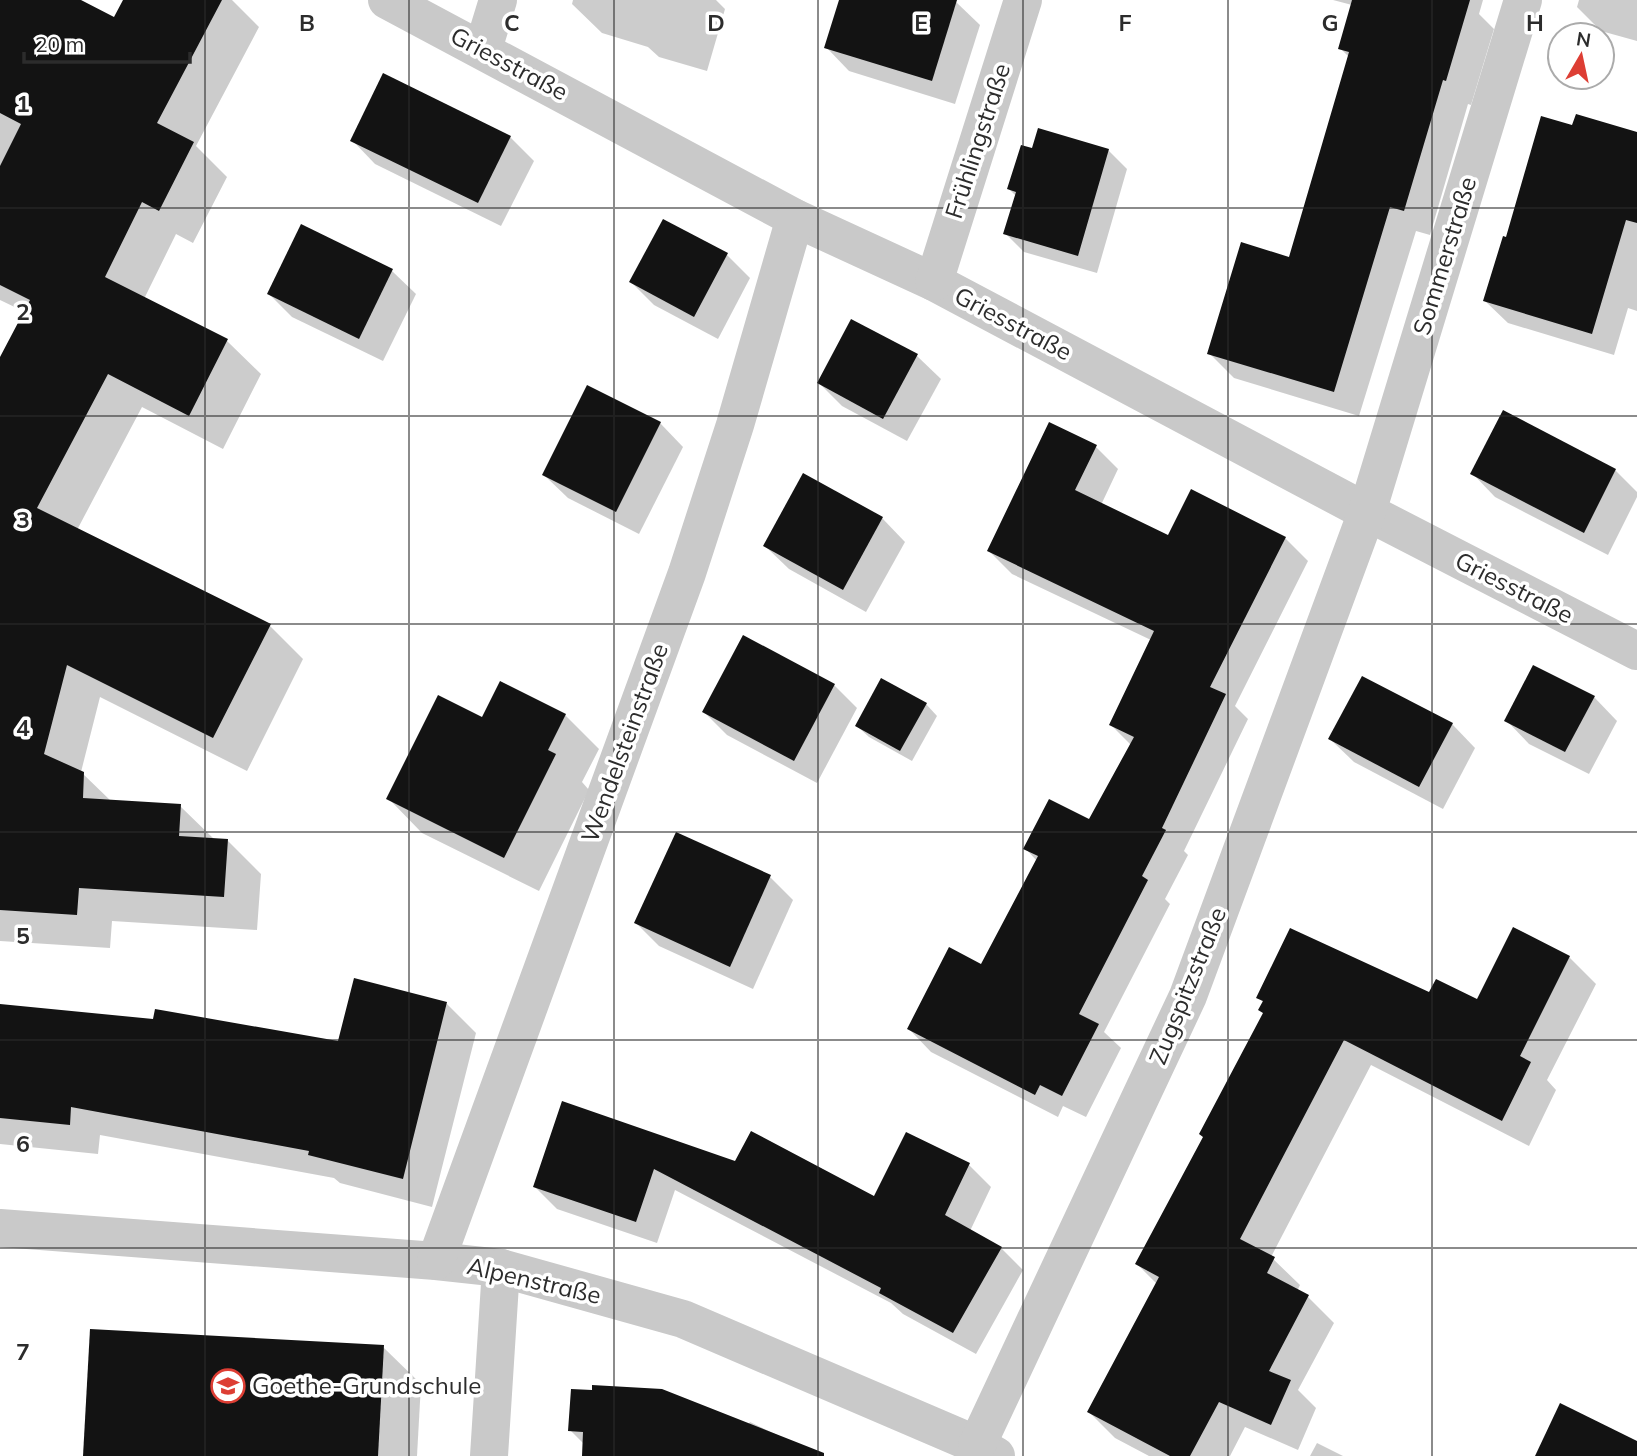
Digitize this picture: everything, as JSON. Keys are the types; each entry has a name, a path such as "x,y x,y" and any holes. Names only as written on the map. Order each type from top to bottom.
{"street":[{"name":"Griesstraße","path":"387,0 795,218 934,282 1367,512 1637,651"},
{"path":"483,49 498,0"},
{"name":"Frühlingstraße","path":"934,282 1023,0"},
{"name":"Sommerstraße","path":"1367,512 1523,0"},
{"name":"Wendelsteinstraße","path":"436,1261 687,573 795,218"},
{"name":"Zugspitzstraße","path":"986,1451 1188,996 1367,512"},
{"name":"Alpenstraße","path":"0,1227 501,1268 683,1320 986,1451"},
{"path":"489,1456 501,1268"}],"building":[{"path":"0,0 81,0 114,17 123,0 222,0 157,123 194,142 159,211 142,202 105,277 228,339 189,416 108,374 37,508 271,624 213,738 67,665 44,754 84,772 83,798 181,804 179,836 228,839 224,897 79,888 77,915 0,910 0,357 30,300 0,285 0,166 21,124 0,113"},
{"path":"839,0 957,0 932,81 824,48"},
{"path":"1352,0 1470,0 1404,211 1390,207 1334,392 1207,354 1241,242 1289,257 1349,52 1338,49"},
{"path":"383,73 511,136 478,203 350,141"},
{"path":"1576,114 1637,132 1637,223 1626,220 1592,334 1483,301 1503,236 1506,237 1541,116 1572,125"},
{"path":"1038,128 1109,149 1078,256 1003,234 1016,192 1007,189 1021,145 1032,148"},
{"path":"663,219 728,253 694,317 629,282"},
{"path":"301,224 393,269 359,339 267,294"},
{"path":"851,319 918,354 883,419 817,383"},
{"path":"587,385 661,422 616,512 542,475"},
{"path":"1503,410 1616,469 1584,533 1470,474"},
{"path":"1049,422 1097,445 1075,490 1168,535 1191,489 1286,537 1210,687 1226,694 1162,828 1166,830 1142,876 1148,880 1079,1014 1099,1024 1062,1096 1040,1085 1035,1095 907,1029 949,947 981,964 1038,856 1023,849 1049,799 1089,819 1134,737 1109,725 1154,631 987,551"},
{"path":"803,473 883,517 843,590 763,546"},
{"path":"743,635 835,684 794,761 702,712"},
{"path":"1533,665 1595,696 1565,752 1504,721"},
{"path":"1362,676 1453,723 1419,787 1328,739"},
{"path":"881,678 927,703 900,751 855,726"},
{"path":"500,681 566,714 548,750 556,754 504,858 386,799 438,695 482,717"},
{"path":"676,832 771,875 730,967 634,923"},
{"path":"1513,927 1570,956 1520,1056 1531,1062 1502,1121 1344,1040 1240,1239 1275,1257 1267,1273 1309,1295 1269,1371 1291,1380 1271,1425 1219,1402 1190,1456 1170,1456 1087,1412 1159,1277 1135,1264 1203,1137 1199,1134 1263,1013 1258,1010 1263,1001 1256,998 1290,928 1429,992 1436,979 1477,999"},
{"path":"354,978 447,1002 403,1179 308,1155 309,1151 71,1107 70,1125 0,1118 0,1004 153,1019 155,1009 338,1041"},
{"path":"562,1101 735,1161 751,1131 874,1196 906,1132 970,1163 945,1215 1002,1247 953,1333 879,1293 881,1288 654,1169 636,1222 533,1187"},
{"path":"90,1329 384,1345 378,1456 83,1456"},
{"path":"592,1385 662,1389 824,1453 824,1456 582,1456 583,1432 568,1431 571,1389 592,1390"},
{"path":"1560,1403 1637,1441 1637,1456 1535,1456"}],"place":[{"name":"Goethe-Grundschule","path":"228,1386"}]}
